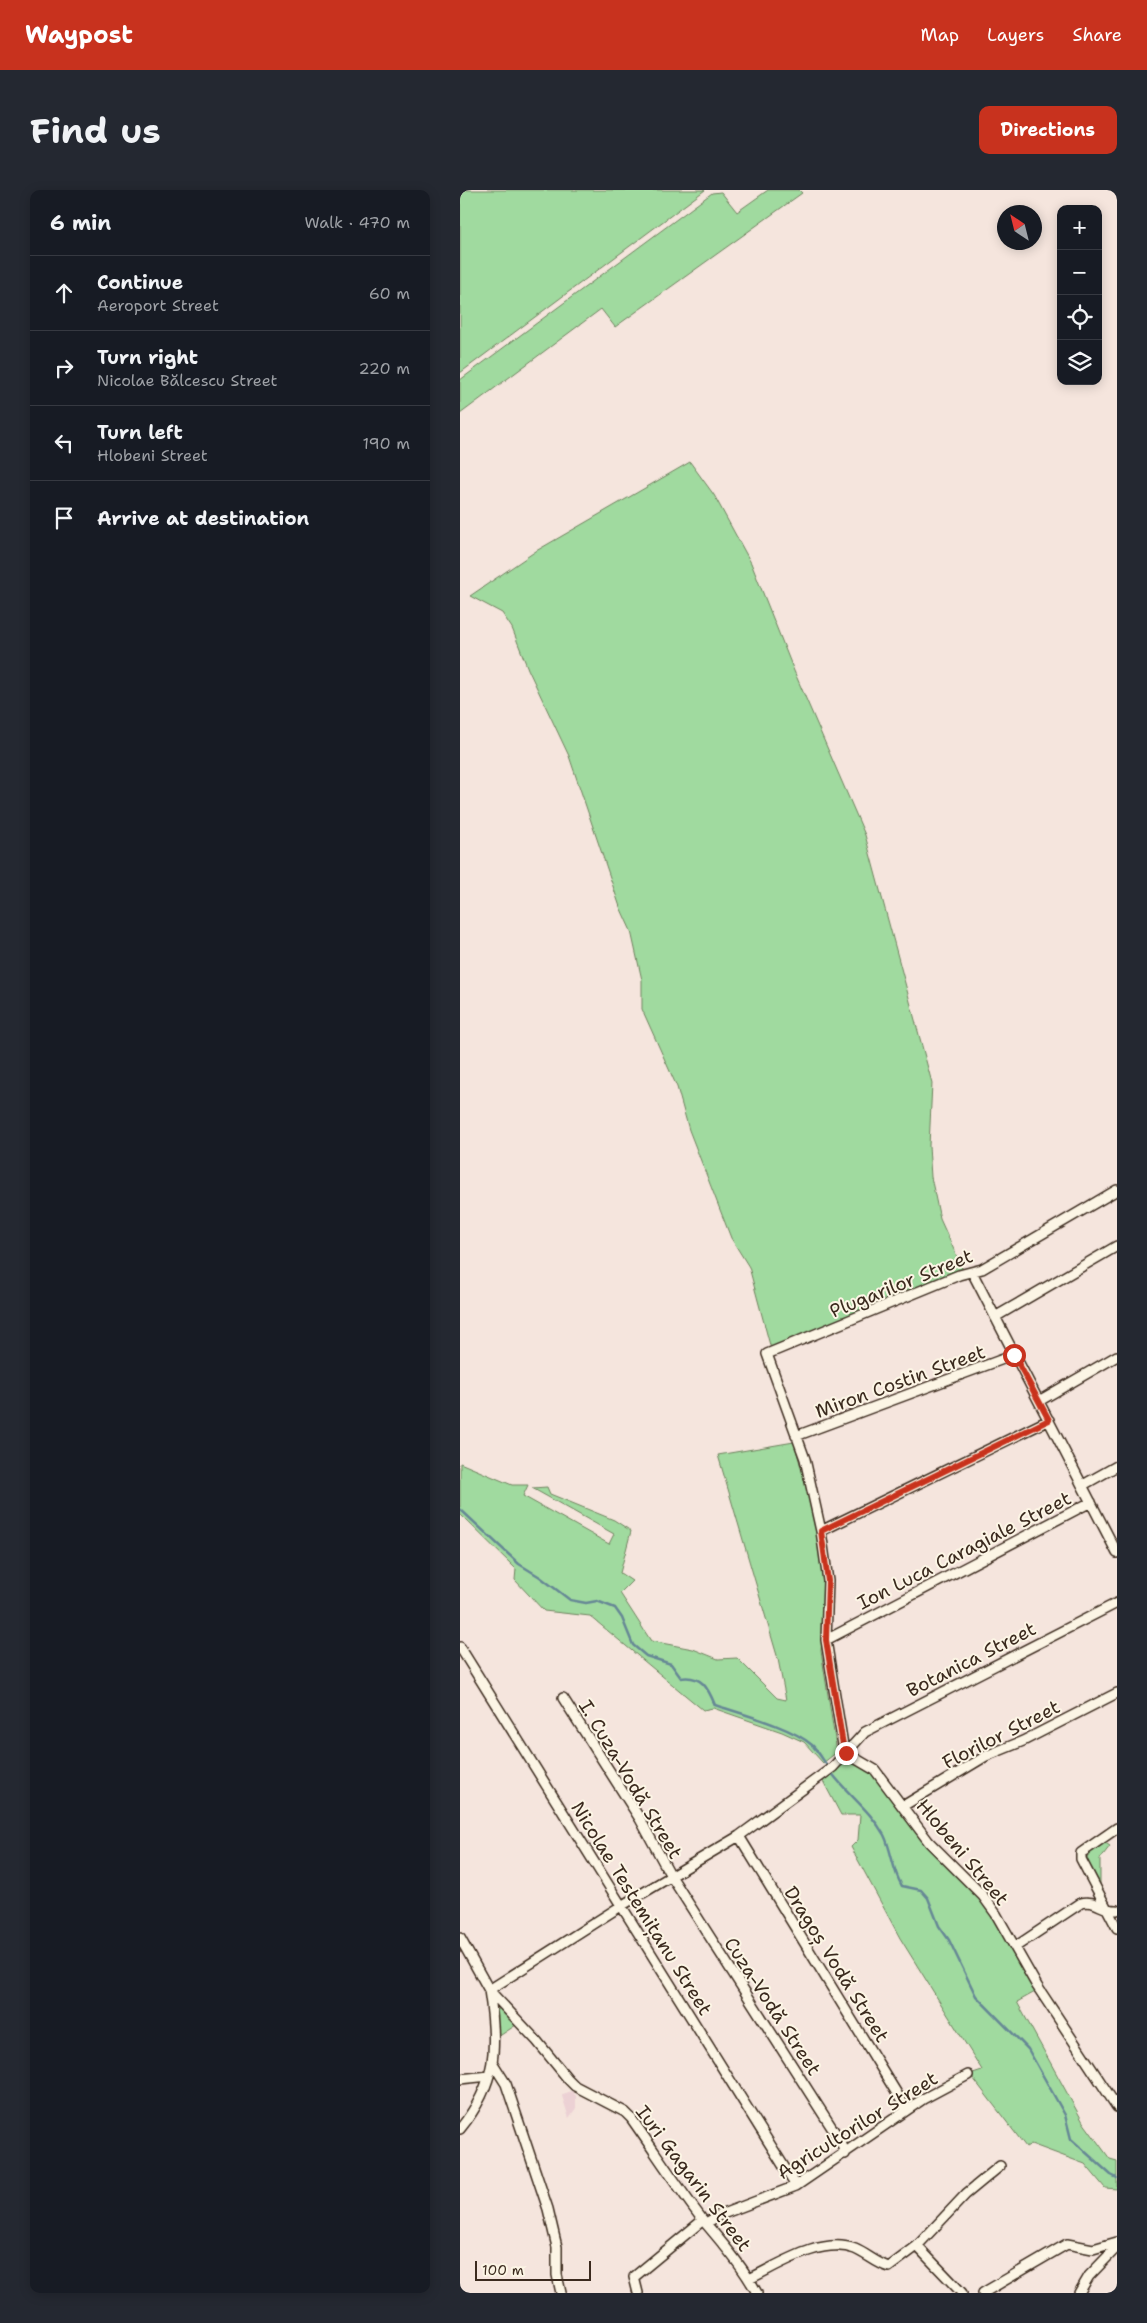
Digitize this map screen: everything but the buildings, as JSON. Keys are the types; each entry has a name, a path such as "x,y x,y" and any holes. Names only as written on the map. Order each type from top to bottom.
{"street":[{"name":"Plugarilor Street","path":"796,1436 768,1354 959,1275 982,1269 1117,1190"},
{"path":"995,1317 1117,1246"},
{"path":"972,1272 1117,1552"},
{"name":"Miron Costin Street","path":"796,1436 1014,1355"},
{"path":"1039,1402 1117,1356"},
{"path":"821,1531 1049,1420"},
{"path":"796,1436 805,1459 821,1531 828,1581 826,1640 843,1745 846,1753"},
{"path":"1083,1485 1117,1466"},
{"name":"Ion Luca Caragiale Street","path":"826,1640 1091,1502"},
{"name":"Botanica Street","path":"489,1990 621,1906 739,1836 833,1767 865,1732 1117,1603"},
{"name":"Nicolae Testemițanu Street","path":"460,1647 796,2186"},
{"name":"Florilor Street","path":"903,1806 986,1756 1023,1742 1117,1693"},
{"name":"I. Cuza-Vodă Street","path":"563,1698 640,1819 671,1876"},
{"name":"Hlobeni Street","path":"846,1753 875,1770 928,1842 984,1896 1037,1986 1117,2108"},
{"path":"1117,1828 1081,1853 1081,1859 1087,1873 1113,1910 1117,1928"},
{"name":"Dragoș Vodă Street","path":"739,1836 906,2110"},
{"name":"Cuza-Vodă Street","path":"671,1876 840,2142 845,2154"},
{"path":"1015,1947 1081,1903 1092,1901 1113,1910"},
{"name":"Iuri Gagarin Street","path":"460,1938 489,1990 537,2041 568,2079 632,2118 661,2163 739,2262 756,2293"},
{"path":"460,2129 478,2107 487,2088 492,2062 494,2022 489,1990"},
{"path":"492,2062 506,2084 548,2209 557,2247 557,2275 561,2293"},
{"name":"Agricultorilor Street","path":"638,2293 634,2277 705,2221 796,2186 845,2154 906,2110 968,2075"},
{"path":"460,2079 489,2076"},
{"path":"749,2279 818,2249 845,2246 889,2268 916,2246 966,2194 1000,2166"},
{"path":"983,2293 1067,2244 1093,2249 1116,2248"},
{"path":"916,2246 962,2293"},
{"path":"1079,2293 1089,2276 1116,2248"},
{"path":"1093,2249 1106,2260"}],"shaded area":[{"path":"572,2091 576,2096 576,2108 569,2118 562,2096"}],"green space":[{"path":"460,190 705,190 460,373"},
{"path":"768,190 799,190 802,193 615,327 601,309 460,414 460,380 712,193 721,192 737,212"},
{"path":"690,462 714,495 751,563 794,671 865,835 932,1083 929,1146 931,1177 940,1219 964,1272 771,1349 749,1267 731,1238 689,1130 677,1087 642,1009 642,980 631,931 620,907 569,756 528,669 512,628 502,613 470,596 536,551"},
{"path":"794,1442 818,1529 827,1583 821,1651 837,1752 823,1763 804,1742 782,1732 713,1708 703,1710 590,1616 544,1611 515,1580 516,1569 460,1514 460,1463 512,1485 528,1485 523,1496 609,1544 614,1534 532,1488 547,1487 550,1494 614,1520 631,1531 620,1573 632,1581 620,1593 651,1641 693,1649 718,1659 737,1658 777,1698 786,1700 778,1659 718,1455"},
{"path":"849,1760 869,1770 877,1778 921,1840 984,1903 1035,1992 1017,2002 1083,2122 1110,2159 1117,2161 1117,2189 1105,2188 1085,2164 1031,2144 1026,2147 973,2078 973,2073 982,2070 900,1938 851,1847 858,1840 860,1815 841,1815 823,1781"},
{"path":"1101,1840 1110,1846 1100,1859 1100,1886 1085,1863 1093,1846"},
{"path":"501,2008 516,2025 498,2037 496,2010"}],"waterway":[{"path":"460,1509 519,1564 570,1600 586,1603 597,1601 615,1608 622,1618 633,1645 646,1656 671,1664 681,1678 699,1681 707,1688 715,1705 780,1727 803,1738 812,1745 828,1767"},
{"path":"831,1772 872,1818 884,1835 896,1874 902,1886 921,1890 928,1898 939,1926 949,1940 976,1996 1028,2049 1065,2115 1071,2139 1111,2175 1117,2178"}],"route":[{"path":"846,1753 843,1745 826,1640 828,1581 821,1531 1049,1420 1014,1355"}]}
